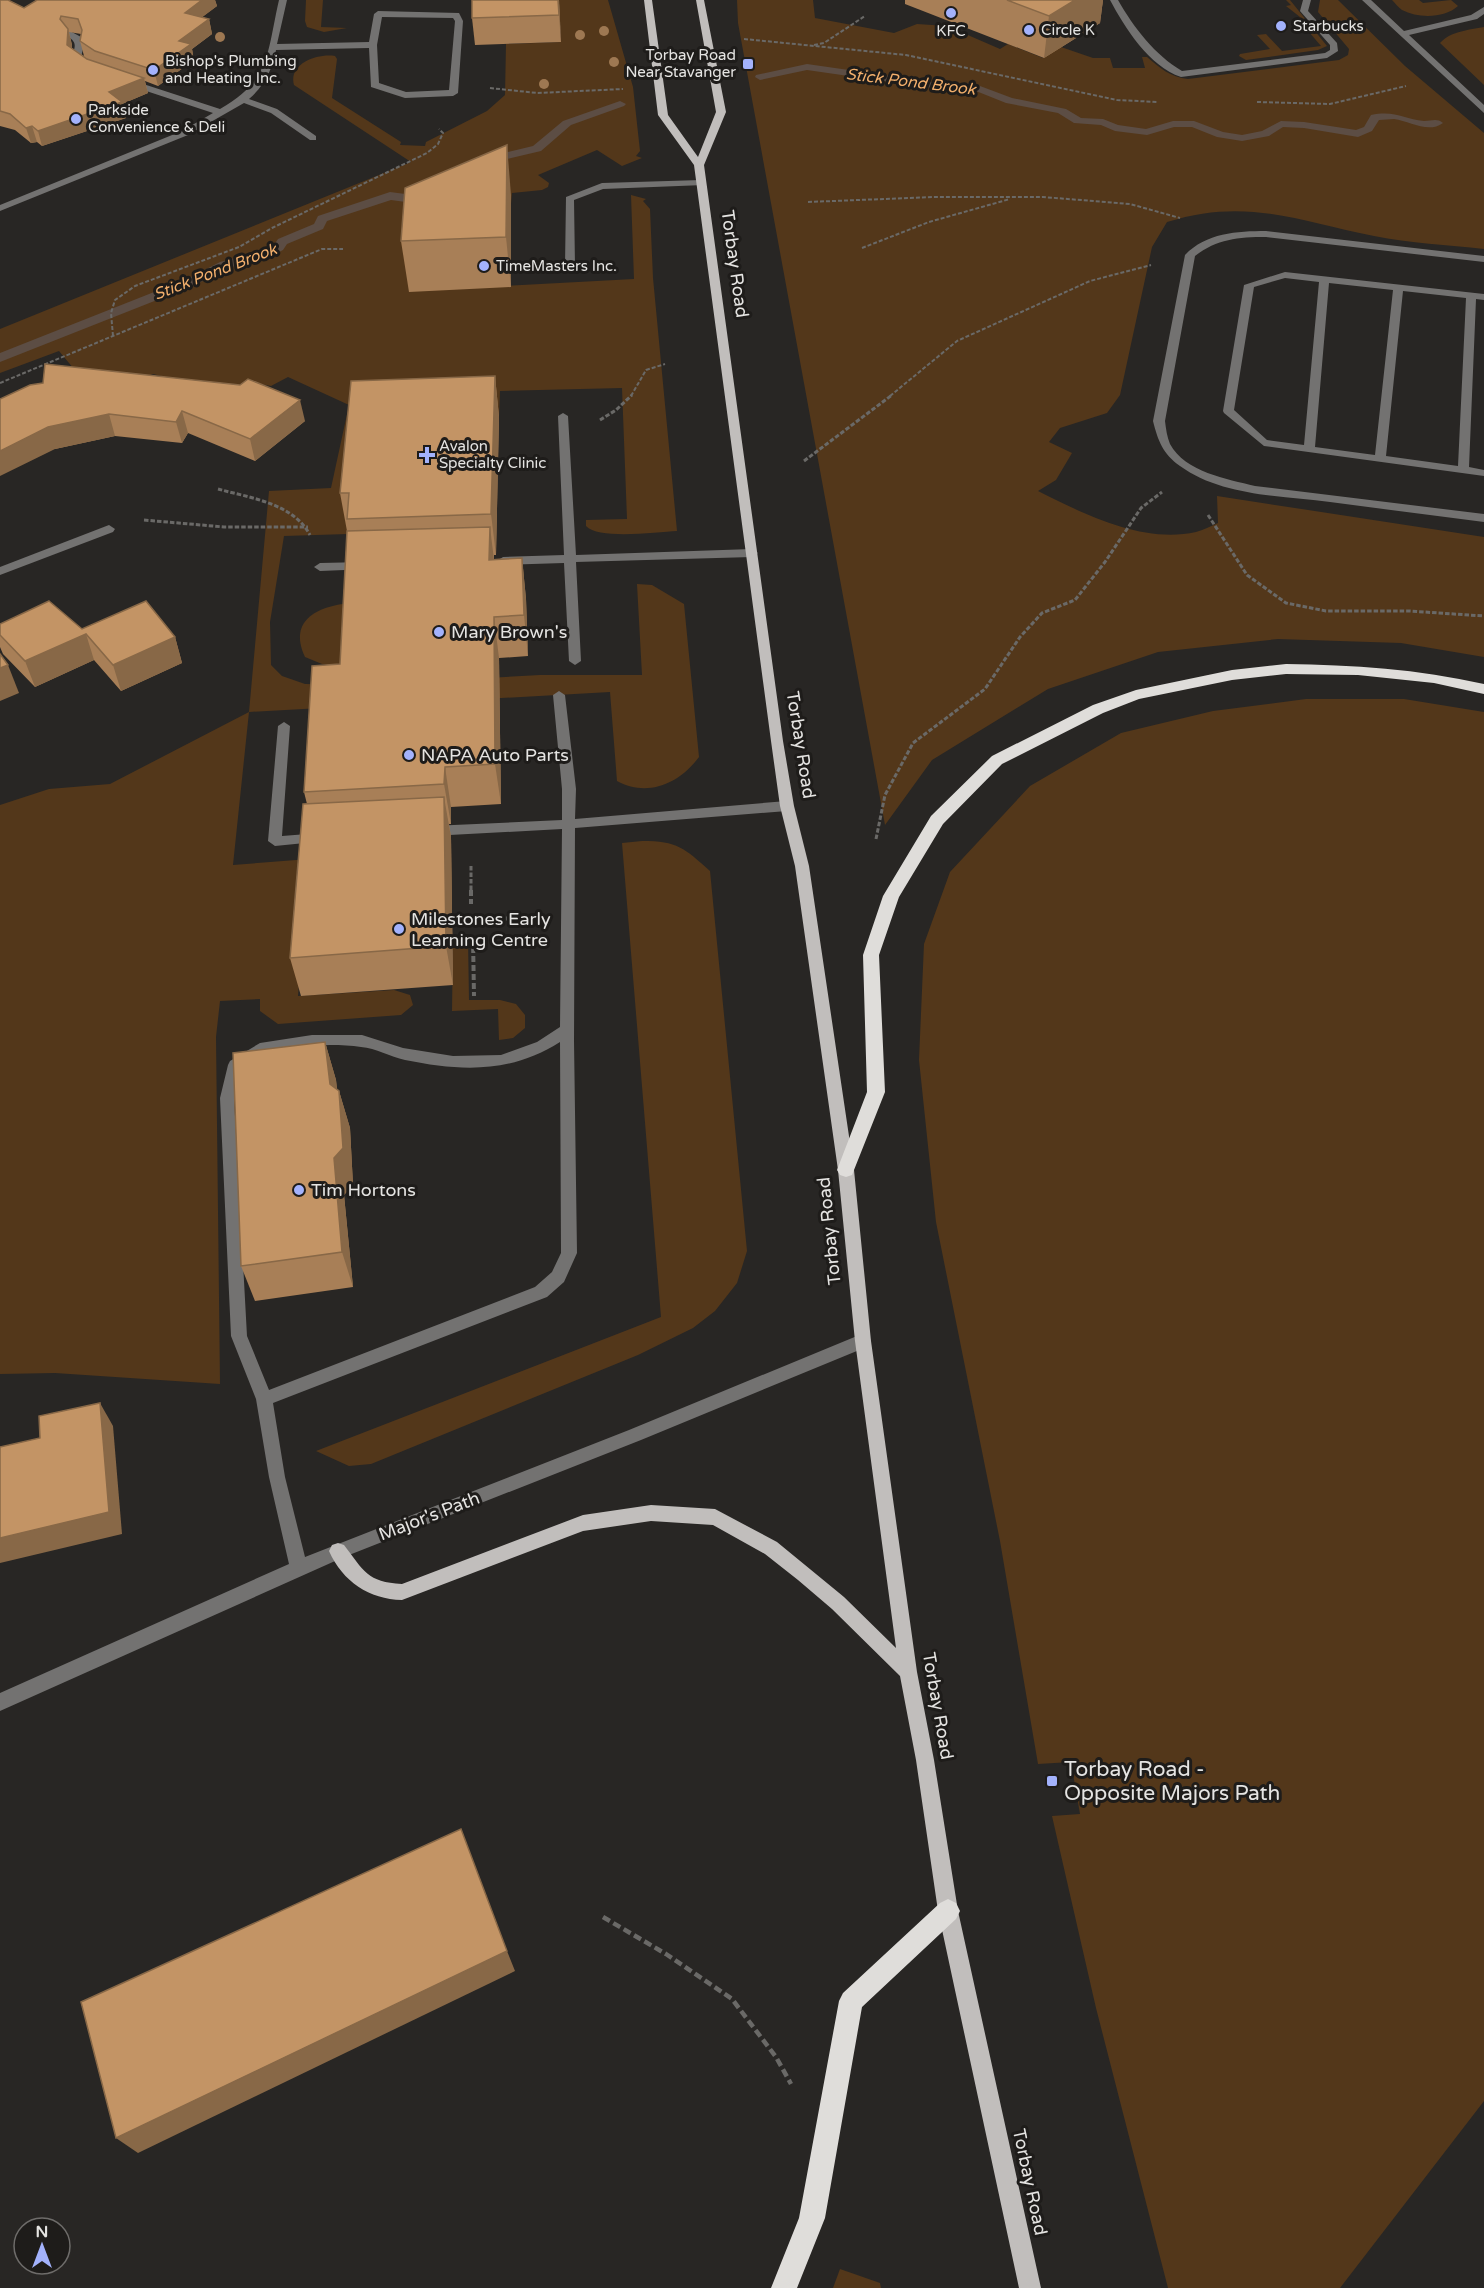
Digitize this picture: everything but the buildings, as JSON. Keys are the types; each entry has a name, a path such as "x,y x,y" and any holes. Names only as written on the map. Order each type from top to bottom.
{"highway":[{"path":"846,1170 876,1092 871,954 891,896 937,820 997,760 1098,709 1137,695 1232,675 1286,669 1358,670 1434,678 1484,689"},
{"path":"784,2288 812,2218 851,2001 948,1911"}],"main road":[{"name":"Torbay Road","path":"648,0 663,115 699,165 787,806 802,866 846,1170 863,1341 908,1672 925,1760 948,1911 1030,2288"},
{"path":"699,165 721,112 700,0"},
{"path":"338,1551 369,1588 384,1592 402,1592 583,1523 651,1513 714,1517 771,1548 804,1574 838,1603 908,1672"}],"street":[{"path":"0,207 175,137 223,113 243,100 256,88 267,70 283,0"},
{"path":"1114,0 1148,46 1168,68 1181,74 1328,55 1334,51 1334,45 1304,11 1307,0"},
{"path":"1366,0 1484,110"},
{"path":"1402,34 1474,17 1482,8"},
{"path":"378,14 456,15 459,21 453,93 405,95 374,85 373,45 378,14"},
{"path":"70,33 77,37 81,45 76,58 95,70"},
{"path":"273,47 373,45"},
{"path":"121,80 223,113"},
{"path":"243,100 274,111 312,138"},
{"path":"570,266 569,199 602,186 702,183"},
{"path":"1484,259 1266,234 1237,234 1208,241 1190,255 1159,421 1166,446 1190,469 1223,482 1255,489 1484,518"},
{"path":"1484,297 1286,275 1249,285 1228,411 1264,443 1484,473"},
{"path":"1309,450 1324,279"},
{"path":"1380,459 1398,287"},
{"path":"1463,470 1471,296"},
{"path":"563,420 575,661"},
{"path":"0,571 109,529"},
{"path":"493,562 752,553"},
{"path":"320,567 378,565"},
{"path":"264,1400 541,1292 558,1276 569,1253 567,1030 569,789 559,695"},
{"path":"284,726 275,841 332,837"},
{"path":"413,832 568,824 787,806"},
{"path":"299,1568 277,1477 264,1400 239,1336 227,1098 236,1065 260,1049 312,1041 362,1041 403,1054 453,1062 502,1061 542,1046 567,1030"},
{"name":"Major's Path","path":"0,1702 338,1551 635,1436 863,1341"}],"path":[{"path":"808,46 824,43 865,16"},
{"path":"734,38 906,55 1117,100 1163,102"},
{"path":"1250,102 1330,105 1447,75"},
{"path":"453,85 537,93 627,89"},
{"path":"112,336 111,313 115,300 135,286 239,247 272,228 428,153 438,144 443,133 437,125"},
{"path":"808,202 934,197 1014,198 1130,204 1237,234"},
{"path":"862,248 929,222 1014,198"},
{"path":"0,383 322,249 343,249"},
{"path":"804,461 870,412 957,340 1090,281 1190,255"},
{"path":"563,420 601,420 627,403 637,390 646,370 665,364"},
{"path":"876,839 885,795 913,743 985,689 1020,637 1042,613 1075,600 1105,562 1141,508 1190,469 1209,518 1247,575 1286,603 1326,611 1409,611 1484,616"},
{"path":"218,489 286,510 308,527 320,567"},
{"path":"137,519 224,527 308,527"},
{"path":"479,921 568,915"},
{"path":"473,938 474,996"},
{"path":"603,1917 666,1954 732,1999 776,2057 797,2095"}],"shaded area":[{"path":"306,0 323,0 321,27 347,28 324,32 307,27"},
{"path":"559,0 608,0 633,87 640,151 636,156 642,158 622,166 597,150 538,175 549,183 548,187 542,190 512,193 511,204 489,205 409,291 634,279 631,195 646,199 643,201 650,209 653,278 677,531 615,534 603,533 586,526 586,520 627,519 622,388 500,391 499,417 348,534 284,536 270,622 271,665 282,676 305,684 357,685 540,675 642,675 637,584 652,585 684,604 699,757 673,781 652,788 629,786 617,781 610,692 249,712 269,491 331,488 349,405 288,377 271,386 255,383 240,391 219,387 201,380 185,382 153,374 128,383 89,387 59,351 0,373 0,329 411,162 294,85 295,71 306,61 320,56 335,56 337,59 332,98 401,142 400,145 425,146 426,142 487,111 505,95 506,44 561,42"},
{"path":"737,0 813,0 815,18 894,33 917,24 947,26 1000,49 1008,44 1043,58 1061,47 1093,58 1110,58 1113,68 1145,68 1142,57 1147,57 1171,74 1188,79 1339,60 1348,55 1349,49 1318,12 1320,0 1338,0 1405,66 1484,133 1484,249 1388,238 1296,218 1247,211 1196,215 1167,222 1152,247 1120,395 1107,413 1060,428 1049,442 1072,453 1056,480 1038,491 1114,525 1155,534 1176,535 1196,532 1218,523 1217,496 1484,537 1484,657 1401,643 1278,639 1158,652 1048,689 932,760 885,825 738,23"},
{"path":"1286,0 1290,0 1327,46 1318,50 1246,60 1239,56 1270,49 1257,35 1266,34 1282,51 1321,46 1297,18 1300,17 1286,6 1291,5"},
{"path":"1392,0 1419,0 1423,3 1451,0 1458,6 1446,13 1424,16 1402,10"},
{"path":"1484,27 1484,85 1440,43 1455,33"},
{"path":"353,603 350,666 322,664 305,657 300,633 310,616 329,607"},
{"path":"1306,699 1404,699 1484,712 1484,2101 1340,2288 1168,2288 1096,2008 1052,1816 1080,1814 1071,1762 1038,1764 1000,1541 936,1222 919,1060 924,944 950,872 1030,786 1121,733 1213,711"},
{"path":"249,712 233,865 309,859 298,996 394,990 410,995 413,1005 401,1015 278,1024 260,1011 260,999 220,1001 216,1037 220,1384 55,1373 0,1374 0,805 49,789 110,784"},
{"path":"664,842 680,847 710,871 747,1251 737,1283 715,1311 693,1328 638,1355 371,1464 349,1466 316,1451 661,1317 622,843"},
{"path":"468,938 469,1000 500,1000 516,1004 525,1015 525,1028 513,1038 499,1040 498,1009 452,1011 453,939"},
{"path":"840,2269 880,2283 881,2288 833,2288"}],"waterway":[{"name":"Stick Pond Brook","path":"760,77 807,67 946,87 972,86 1010,101 1062,111 1078,121 1103,122 1115,128 1147,132 1173,124 1194,124 1221,135 1242,138 1265,134 1281,124 1304,125 1358,134 1368,129 1375,117 1395,116 1423,124 1437,123"},
{"name":"Stick Pond Brook","path":"488,168 503,156 537,149 567,123 620,104"},
{"name":"Stick Pond Brook","path":"0,358 191,282 224,265 265,254 279,247 282,242 319,226 322,219 390,196 413,199 429,195"}],"place":[{"name":"KFC","path":"951,13"},
{"name":"Starbucks","path":"1281,26"},
{"name":"Circle K","path":"1029,30"},
{"name":"Torbay Road Near Stavanger","path":"748,64"},
{"name":"Bishop's Plumbing and Heating Inc.","path":"153,70"},
{"name":"Parkside Convenience & Deli","path":"76,119"},
{"name":"TimeMasters Inc.","path":"484,266"},
{"name":"Avalon Specialty Clinic","path":"427,455"},
{"name":"Mary Brown's","path":"439,632"},
{"name":"NAPA Auto Parts","path":"409,755"},
{"name":"Milestones Early Learning Centre","path":"399,929"},
{"name":"Tim Hortons","path":"299,1190"},
{"name":"Torbay Road - Opposite Majors Path","path":"1052,1781"}]}
